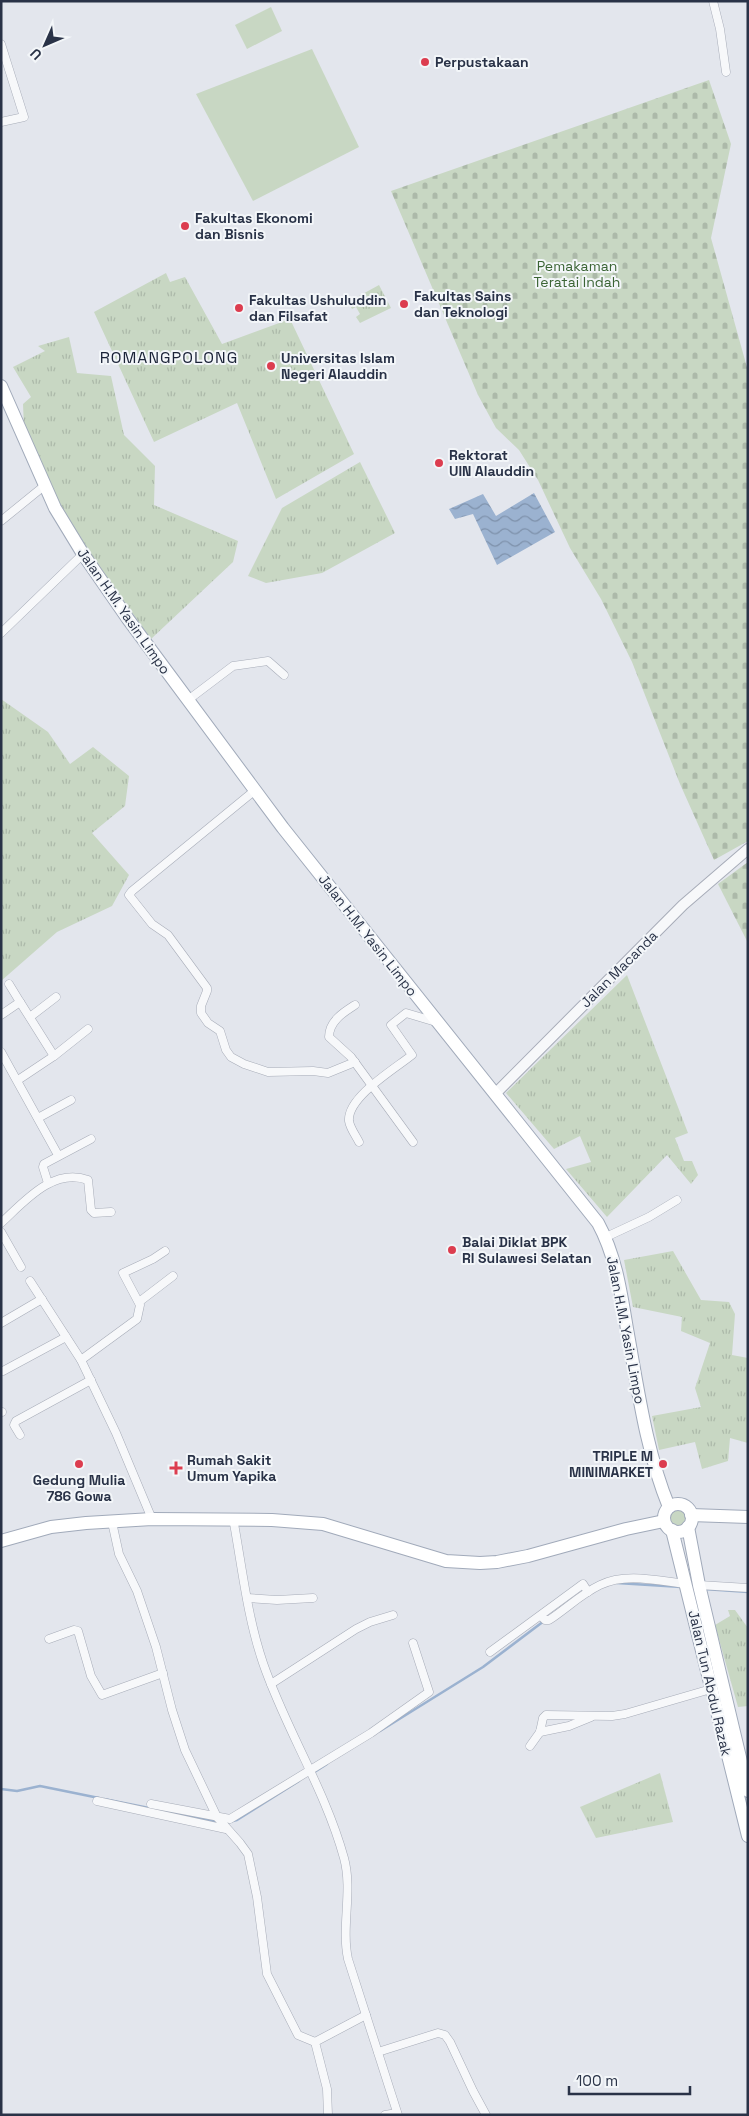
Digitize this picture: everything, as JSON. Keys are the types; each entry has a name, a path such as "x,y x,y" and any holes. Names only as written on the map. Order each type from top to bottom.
{"main road":[{"name":"Jalan H.M. Yasin Limpo","path":"1,386 44,486 83,554 254,791 437,1023 589,1210 606,1237 618,1277 648,1442 669,1507"},
{"path":"1,1541 51,1527 152,1519 232,1518 323,1524 446,1561 461,1563 512,1560 626,1529 668,1526 681,1531 689,1521 689,1510 683,1505 675,1504 669,1507 665,1512 668,1526"},
{"path":"689,1521 748,1517"},
{"name":"Jalan Tun Abdul Razak","path":"689,1521 693,1585 748,1836"},
{"name":"Jalan Tun Abdul Razak","path":"668,1526 693,1585"},
{"name":"Jalan Tun Abdul Razak","path":"716,1694 748,1790"}],"street":[{"path":"713,1 720,29 726,72"},
{"path":"1,44 24,117 1,122"},
{"path":"1,521 44,486"},
{"path":"1,633 83,554"},
{"path":"188,700 233,666 268,661 284,675"},
{"path":"254,791 129,895 152,924 168,935 208,991 201,1006 202,1013 208,1023 220,1031 220,1036 231,1057 256,1070 268,1072 313,1071 328,1073 355,1062"},
{"name":"Jalan Macanda","path":"495,1094 683,905 748,849"},
{"path":"9,984 54,1056"},
{"path":"30,1017 56,997"},
{"path":"1,1015 20,1002"},
{"path":"355,1005 333,1023 329,1033 332,1041 346,1051 355,1062 413,1142"},
{"path":"359,1142 349,1120 351,1112 372,1085 412,1055 391,1025 406,1013 437,1023"},
{"path":"18,1080 54,1056 88,1029"},
{"path":"1,1052 58,1155"},
{"path":"38,1118 71,1100"},
{"path":"48,1183 43,1166 58,1155 91,1139"},
{"path":"1,1223 48,1183 63,1179 81,1178 88,1180 91,1210 94,1213 111,1212"},
{"path":"606,1237 649,1217 677,1200"},
{"path":"1,1232 21,1267"},
{"path":"81,1360 137,1319 140,1304 123,1273 153,1260 165,1251"},
{"path":"139,1302 173,1276"},
{"path":"30,1281 81,1360 116,1433 152,1519"},
{"path":"1,1322 42,1300"},
{"path":"3,1371 66,1337"},
{"path":"20,1435 14,1425 16,1421 91,1380"},
{"path":"232,1518 260,1654 271,1684 331,1816 346,1867 345,1943 398,2114 385,2115"},
{"path":"112,1522 119,1554 137,1591 163,1672 180,1736 222,1823 248,1854 257,1897 263,1958 267,1974 298,2035 315,2042"},
{"path":"490,1652 587,1589 623,1579 748,1588"},
{"path":"247,1598 277,1600 313,1598"},
{"path":"271,1684 356,1629 370,1622 393,1615"},
{"path":"49,1639 74,1630 78,1631 92,1676 102,1695 163,1672"},
{"path":"222,1823 226,1819 235,1816 311,1773 429,1692 413,1643"},
{"path":"530,1746 540,1732 543,1718 546,1715 592,1716 625,1714 716,1694"},
{"path":"540,1732 568,1726 592,1716"},
{"path":"97,1801 222,1823"},
{"path":"152,1804 222,1823"},
{"path":"315,2042 366,2015"},
{"path":"378,2052 438,2033 445,2035 486,2115"},
{"path":"315,2042 327,2089 328,2115"}],"green space":[{"path":"271,7 282,31 247,49 235,25"},
{"path":"312,49 359,147 253,201 196,94"},
{"name":"Pemakaman Teratai Indah","path":"709,80 731,144 711,238 748,371 748,841 714,860 680,784 632,662 601,599 570,548 538,480 519,450 496,428 478,395 391,191"},
{"path":"166,273 170,282 185,277 222,344 290,319 354,454 276,499 237,403 154,442 94,312"},
{"path":"379,285 391,308 360,323 356,317 360,314 356,307 352,309 348,302"},
{"path":"69,337 77,373 111,376 124,435 155,466 154,505 238,541 233,562 151,639 88,551 53,495 24,428 23,404 31,397 13,367 45,351 38,346"},
{"path":"360,462 395,533 322,573 266,583 248,576 282,508"},
{"path":"1,699 48,732 70,764 93,747 129,776 125,806 92,833 129,875 112,906 57,932 1,981"},
{"path":"748,862 748,943 718,884"},
{"path":"627,975 688,1133 675,1138 684,1161 692,1161 698,1175 691,1184 667,1155 607,1217 566,1169 591,1162 580,1136 554,1149 506,1093"},
{"path":"673,1251 701,1300 729,1302 735,1314 732,1355 748,1358 748,1443 730,1438 728,1461 702,1469 695,1442 659,1450 652,1416 701,1407 695,1388 710,1343 681,1331 682,1317 633,1307 624,1260"},
{"path":"678,1504 688,1508 692,1518 688,1528 678,1532 668,1528 664,1518 668,1508"},
{"path":"728,1610 735,1610 748,1628 748,1706 738,1707 715,1625 730,1616"},
{"path":"660,1773 673,1822 596,1838 580,1807"}],"water":[{"path":"534,493 555,532 497,565 473,514 455,519 449,509 483,494 496,516"}],"waterway":[{"path":"617,1583 681,1587"},
{"path":"704,1589 748,1592"},
{"path":"380,1731 483,1667 544,1621"},
{"path":"313,1773 327,1764"},
{"path":"224,1823 237,1820 299,1781"},
{"path":"1,1789 17,1791 40,1786 99,1798"},
{"path":"104,1799 219,1822"}],"place":[{"name":"Perpustakaan","path":"425,62"},
{"name":"Fakultas Ekonomi dan Bisnis","path":"185,226"},
{"name":"Fakultas Sains dan Teknologi","path":"404,304"},
{"name":"Fakultas Ushuluddin dan Filsafat","path":"239,308"},
{"name":"Universitas Islam Negeri Alauddin","path":"271,366"},
{"name":"Rektorat UIN Alauddin","path":"439,463"},
{"name":"Balai Diklat BPK RI Sulawesi Selatan","path":"452,1250"},
{"name":"Gedung Mulia 786 Gowa","path":"79,1464"},
{"name":"TRIPLE M MINIMARKET","path":"663,1464"},
{"name":"Rumah Sakit Umum Yapika","path":"176,1468"}],"district":[{"name":"ROMANGPOLONG","path":"169,357"}]}
